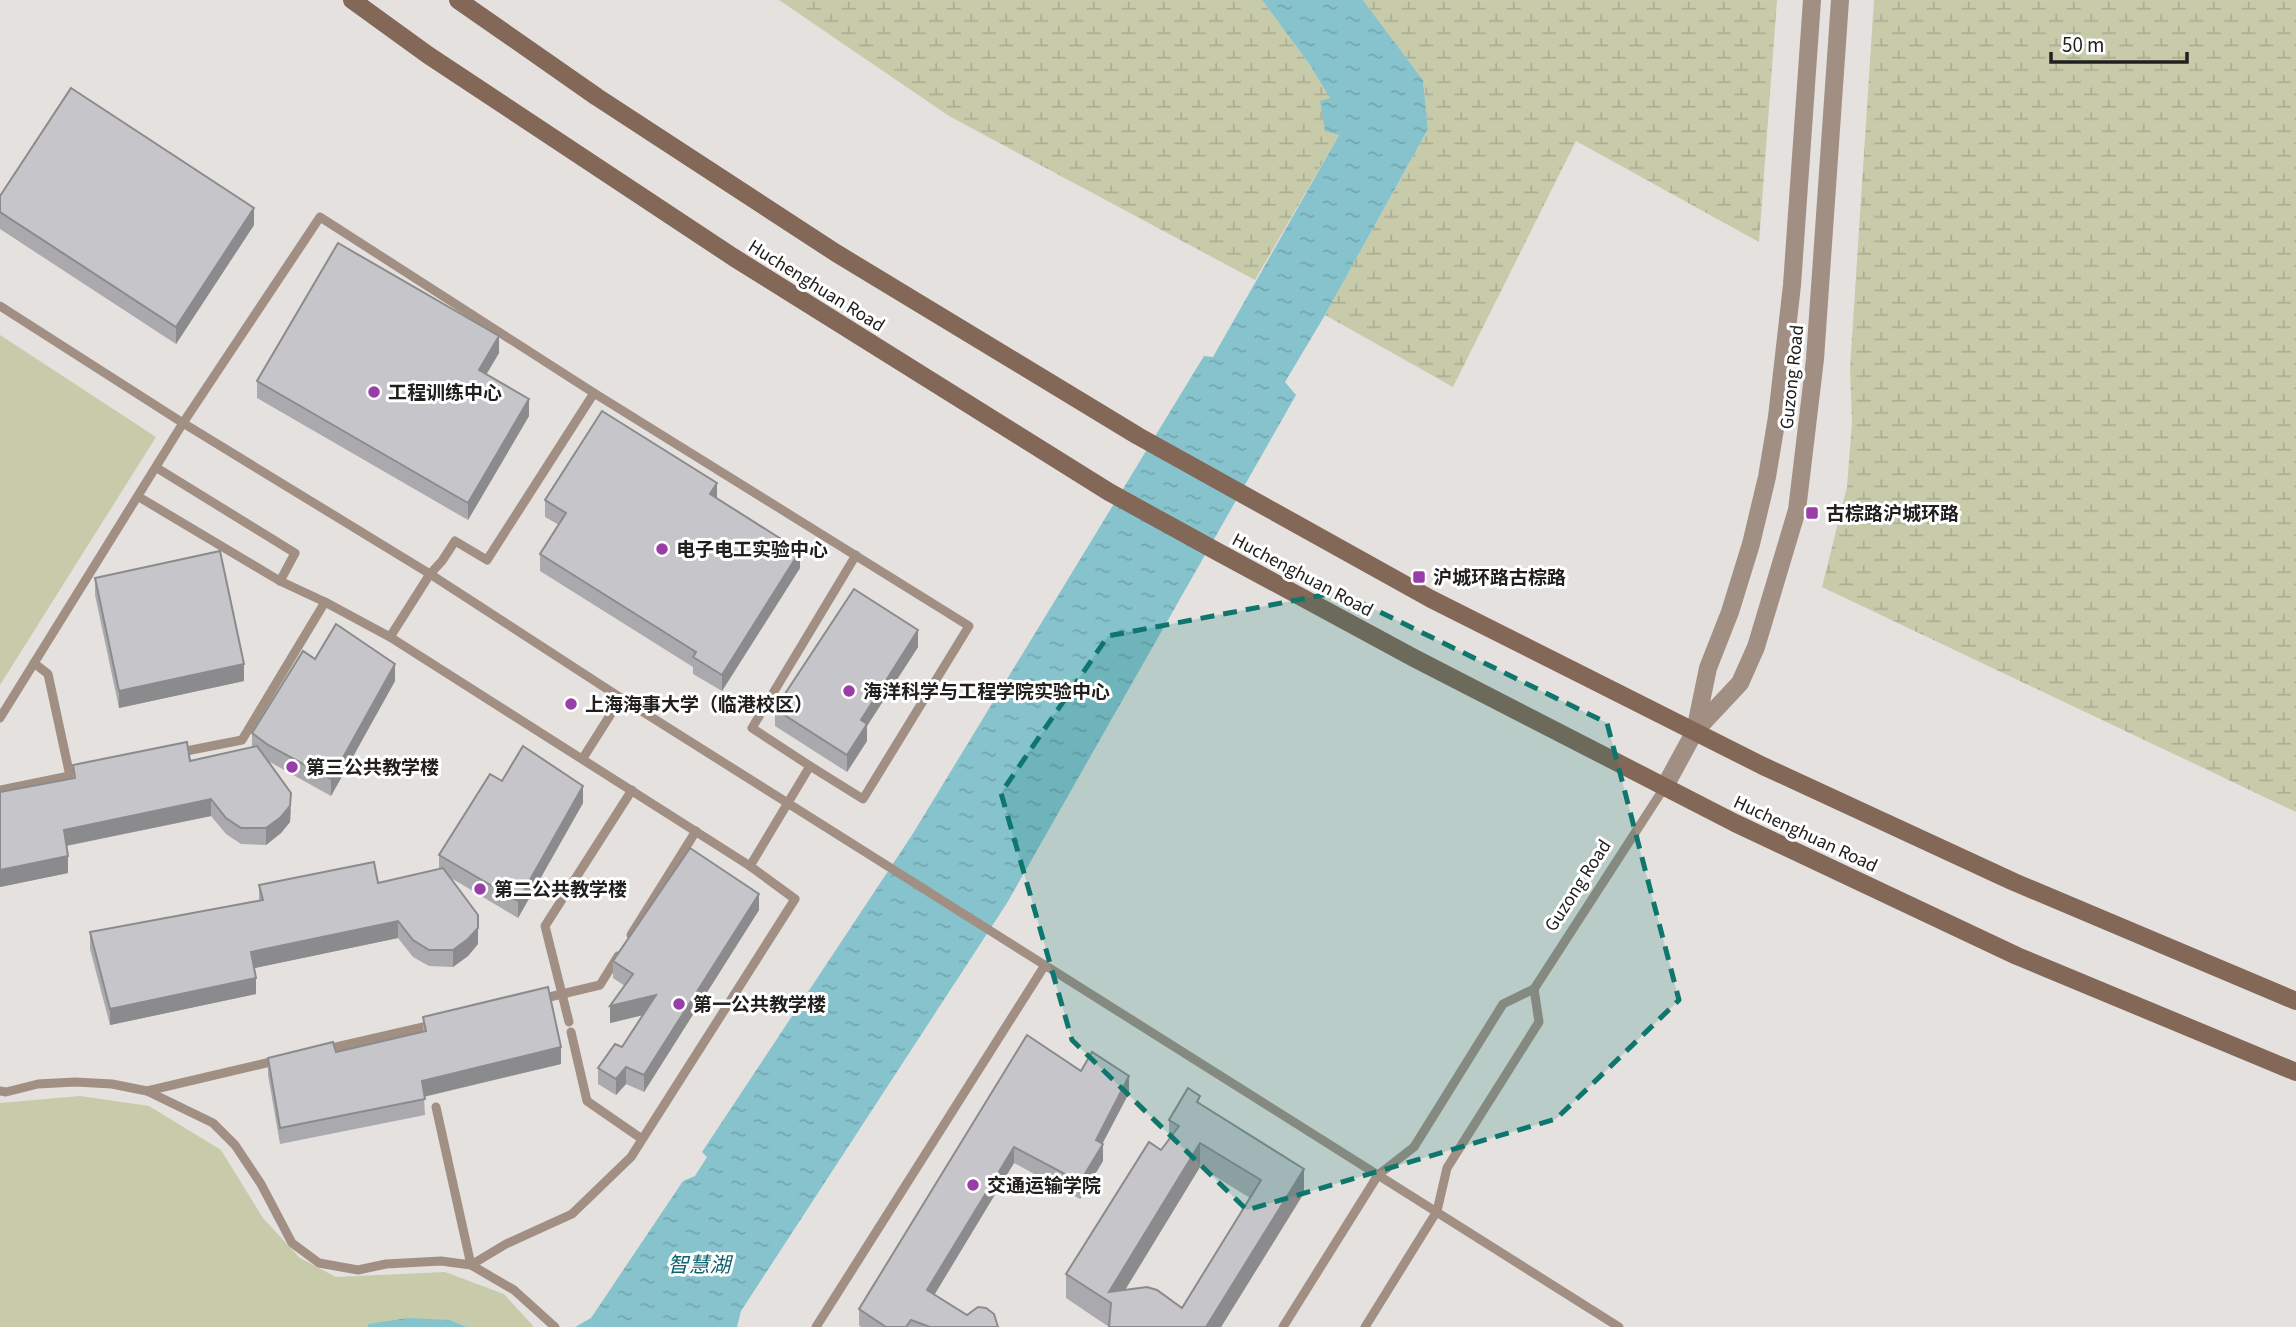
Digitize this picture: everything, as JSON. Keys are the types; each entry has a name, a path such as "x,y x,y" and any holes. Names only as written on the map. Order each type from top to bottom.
{"main road":[{"name":"Huchenghuan Road","path":"352,0 428,55 733,257 1109,492 1217,552 1414,658 1735,823 2017,956 2296,1072"},
{"name":"Huchenghuan Road","path":"458,0 597,97 836,253 1138,436 1431,598 1763,766 2014,882 2296,1001"}],"street":[{"name":"Guzong Road","path":"1695,731 1708,668 1730,612 1751,544 1767,477 1777,417 1792,285 1812,0"},
{"name":"Guzong Road","path":"1664,788 1695,731 1740,683 1756,647 1797,510 1815,359 1840,0"}],"lane":[{"path":"0,718 183,424 320,217 594,393 856,555 969,626 863,799 752,728 856,555"},
{"path":"0,306 183,424 430,574 621,698 1619,1327"},
{"path":"390,638 430,574 455,541 487,560 594,393"},
{"path":"157,468 295,554 279,581"},
{"path":"139,497 279,581 326,602 390,638 583,758 750,866 795,899 631,1157 572,1214 506,1244 471,1265"},
{"path":"163,756 243,740 326,602"},
{"path":"34,663 48,674 70,776"},
{"path":"583,758 621,698"},
{"path":"750,866 810,766"},
{"path":"0,790 96,770"},
{"name":"Guzong Road","path":"1534,989 1664,788"},
{"path":"632,790 545,926 587,1101 642,1139"},
{"path":"536,1001 600,985 696,831"},
{"path":"816,1327 1045,965"},
{"path":"1283,1327 1378,1175 1414,1147 1503,1004 1534,989 1539,1022 1447,1168 1437,1211 1365,1327"},
{"path":"308,1053 442,1022"},
{"path":"148,1091 295,1056"},
{"path":"0,1091 38,1084 75,1082 112,1084 148,1091 213,1123 235,1146 261,1184 292,1243 318,1263 358,1269 386,1264 441,1261 471,1265 514,1290 554,1326"},
{"path":"436,1107 471,1265"}],"highlighted area":[{"path":"1339,592 1607,723 1679,1000 1556,1119 1247,1210 1072,1040 1001,793 1108,636"}],"green space":[{"path":"779,0 1262,0 1331,98 1339,135 1255,280 949,116"},
{"path":"1363,0 1777,0 1759,242 1576,141 1453,387 1325,315 1428,129 1423,80"},
{"path":"1874,0 2296,0 2296,812 1822,587 1847,487 1852,422 1850,368"},
{"path":"0,335 156,437 0,685"},
{"path":"80,1096 149,1106 221,1150 263,1218 300,1258 336,1277 445,1272 504,1294 534,1327 467,1327 450,1320 368,1324 367,1327 0,1327 0,1103"}],"water":[{"name":"智慧湖","path":"1262,0 1363,0 1423,80 1428,129 1285,382 1296,395 1007,903 741,1311 737,1327 575,1327 591,1318 683,1181 695,1176 707,1157 702,1152 912,835 1204,356 1213,357 1339,135 1325,131 1320,101 1330,98 1310,65"},
{"path":"408,1318 450,1320 467,1327 367,1327 368,1324"}],"building":[{"path":"71,88 254,208 176,327 0,212 0,196"},
{"name":"工程训练中心","path":"338,243 499,336 479,370 529,399 468,503 257,381"},
{"name":"电子电工实验中心","path":"602,411 717,483 710,494 800,551 722,675 693,657 696,652 540,554 566,513 545,500"},
{"path":"220,551 244,664 119,691 95,578"},
{"name":"海洋科学与工程学院实验中心","path":"854,589 918,630 861,720 867,724 847,755 775,709"},
{"path":"336,624 395,664 331,779 268,745 252,733 303,651 315,659"},
{"path":"187,742 190,761 257,746 291,793 290,806 266,828 241,828 226,818 211,799 64,830 68,856 0,870 0,792 75,778 73,765"},
{"path":"523,746 583,786 518,901 439,855 490,774 502,781"},
{"path":"690,848 759,894 644,1075 626,1067 616,1079 598,1068 615,1044 622,1047 656,995 610,1006 633,974 613,961"},
{"path":"374,862 378,883 443,868 478,915 478,928 453,950 429,950 413,940 398,921 251,952 256,978 110,1009 90,932 263,900 259,885"},
{"path":"548,987 561,1047 422,1081 425,1099 280,1128 268,1058 333,1042 336,1052 426,1031 423,1017"},
{"name":"交通运输学院","path":"1027,1035 1081,1071 1092,1052 1129,1076 1096,1140 1103,1144 1080,1182 1014,1147 927,1290 967,1315 978,1307 986,1308 994,1314 998,1327 930,1327 911,1320 906,1327 886,1327 859,1309"},
{"path":"1188,1088 1200,1096 1197,1102 1304,1169 1206,1327 1109,1327 1111,1303 1066,1274 1149,1142 1161,1150 1179,1126 1169,1120","holes":["1200,1143 1261,1180 1182,1308 1157,1290 1147,1287 1109,1292"]}],"place":[{"name":"工程训练中心","path":"374,392"},
{"name":"古棕路沪城环路","path":"1812,513"},
{"name":"电子电工实验中心","path":"662,549"},
{"name":"沪城环路古棕路","path":"1419,577"},
{"name":"海洋科学与工程学院实验中心","path":"849,691"},
{"name":"上海海事大学（临港校区）","path":"571,704"},
{"name":"第三公共教学楼","path":"292,767"},
{"name":"第二公共教学楼","path":"480,889"},
{"name":"第一公共教学楼","path":"679,1004"},
{"name":"交通运输学院","path":"973,1185"}]}
